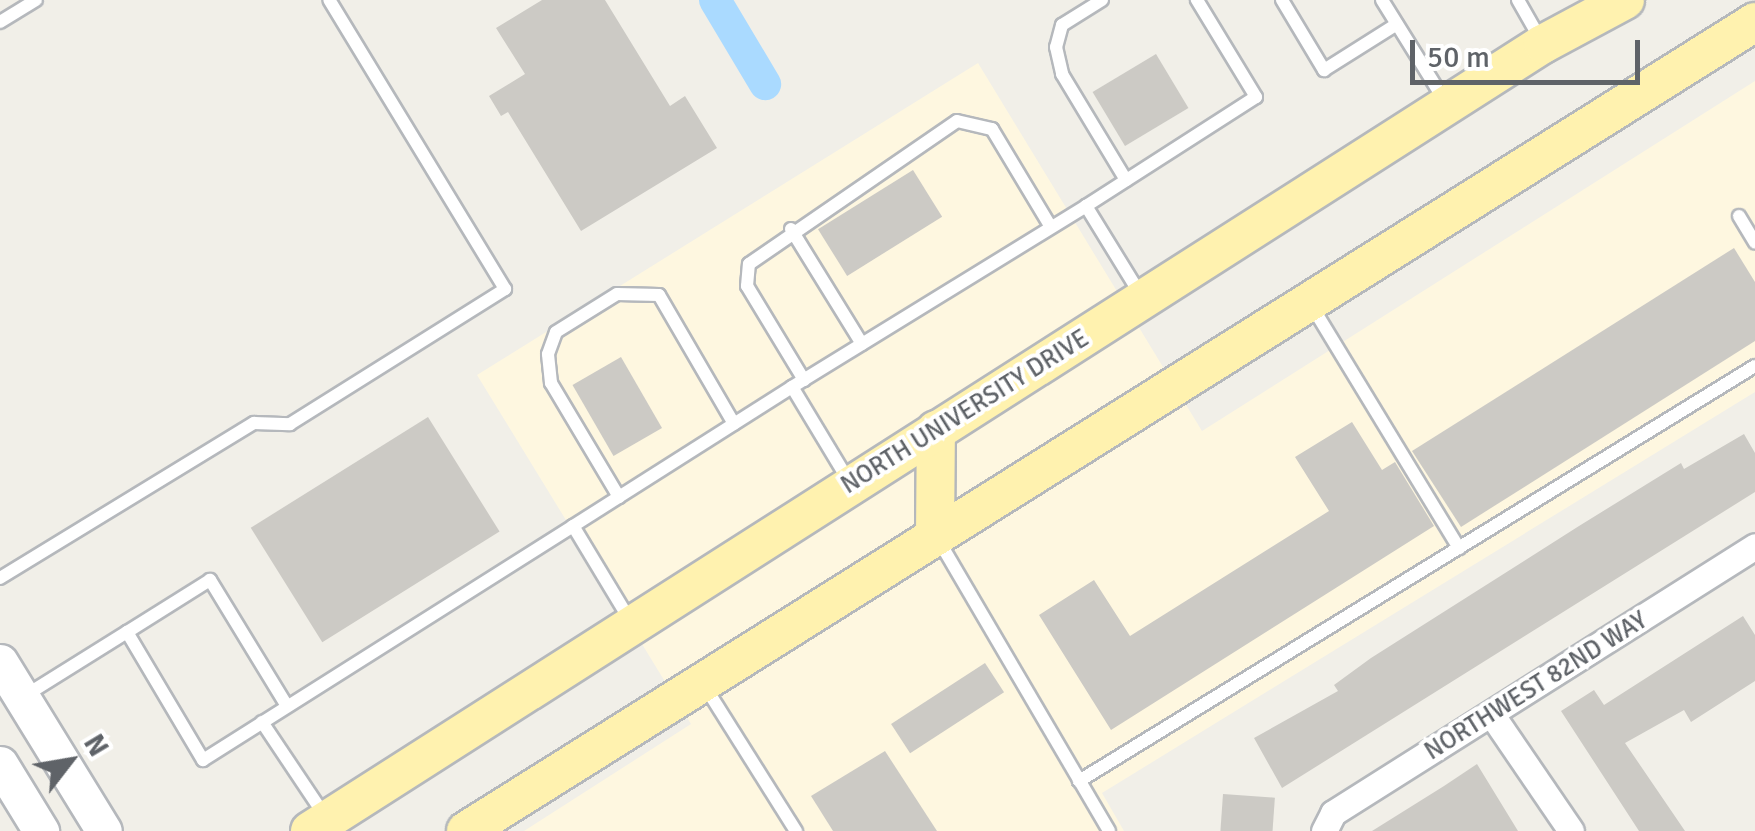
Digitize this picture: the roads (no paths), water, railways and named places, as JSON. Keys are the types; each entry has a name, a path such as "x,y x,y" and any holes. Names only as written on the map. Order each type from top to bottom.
{"main road":[{"name":"NORTH UNIVERSITY DRIVE","path":"319,825 1543,44 1625,0"},
{"path":"488,825 702,682 1755,22"},
{"path":"935,535 936,430"}],"street":[{"name":"NORTHWEST 82ND WAY","path":"1324,831 1333,813 1755,546"},
{"path":"0,662 104,831"},
{"path":"1492,715 1571,831"},
{"path":"0,764 41,831"}],"lane":[{"path":"0,22 36,0"},
{"path":"0,578 254,422 290,424 504,289 329,0"},
{"path":"1102,0 1062,26 1056,47 1062,74 1126,180"},
{"path":"126,632 203,760 1256,97 1197,0"},
{"path":"1282,0 1324,70 1397,24"},
{"path":"1382,0 1447,105"},
{"path":"1518,0 1543,44"},
{"path":"851,484 747,286 749,264 791,229 957,121 976,121 992,129 1051,227"},
{"path":"1086,206 1143,299"},
{"path":"1739,216 1755,243"},
{"path":"791,229 862,344"},
{"path":"619,497 551,384 548,354 556,332 617,294 642,290 659,296 734,424"},
{"path":"1309,301 1459,548"},
{"path":"1079,781 1755,366"},
{"path":"572,526 632,623"},
{"path":"935,535 1109,831"},
{"path":"22,698 210,580 288,706"},
{"path":"702,682 796,831"},
{"path":"262,722 319,825"}],"waterway":[{"path":"715,0 765,84"}]}
